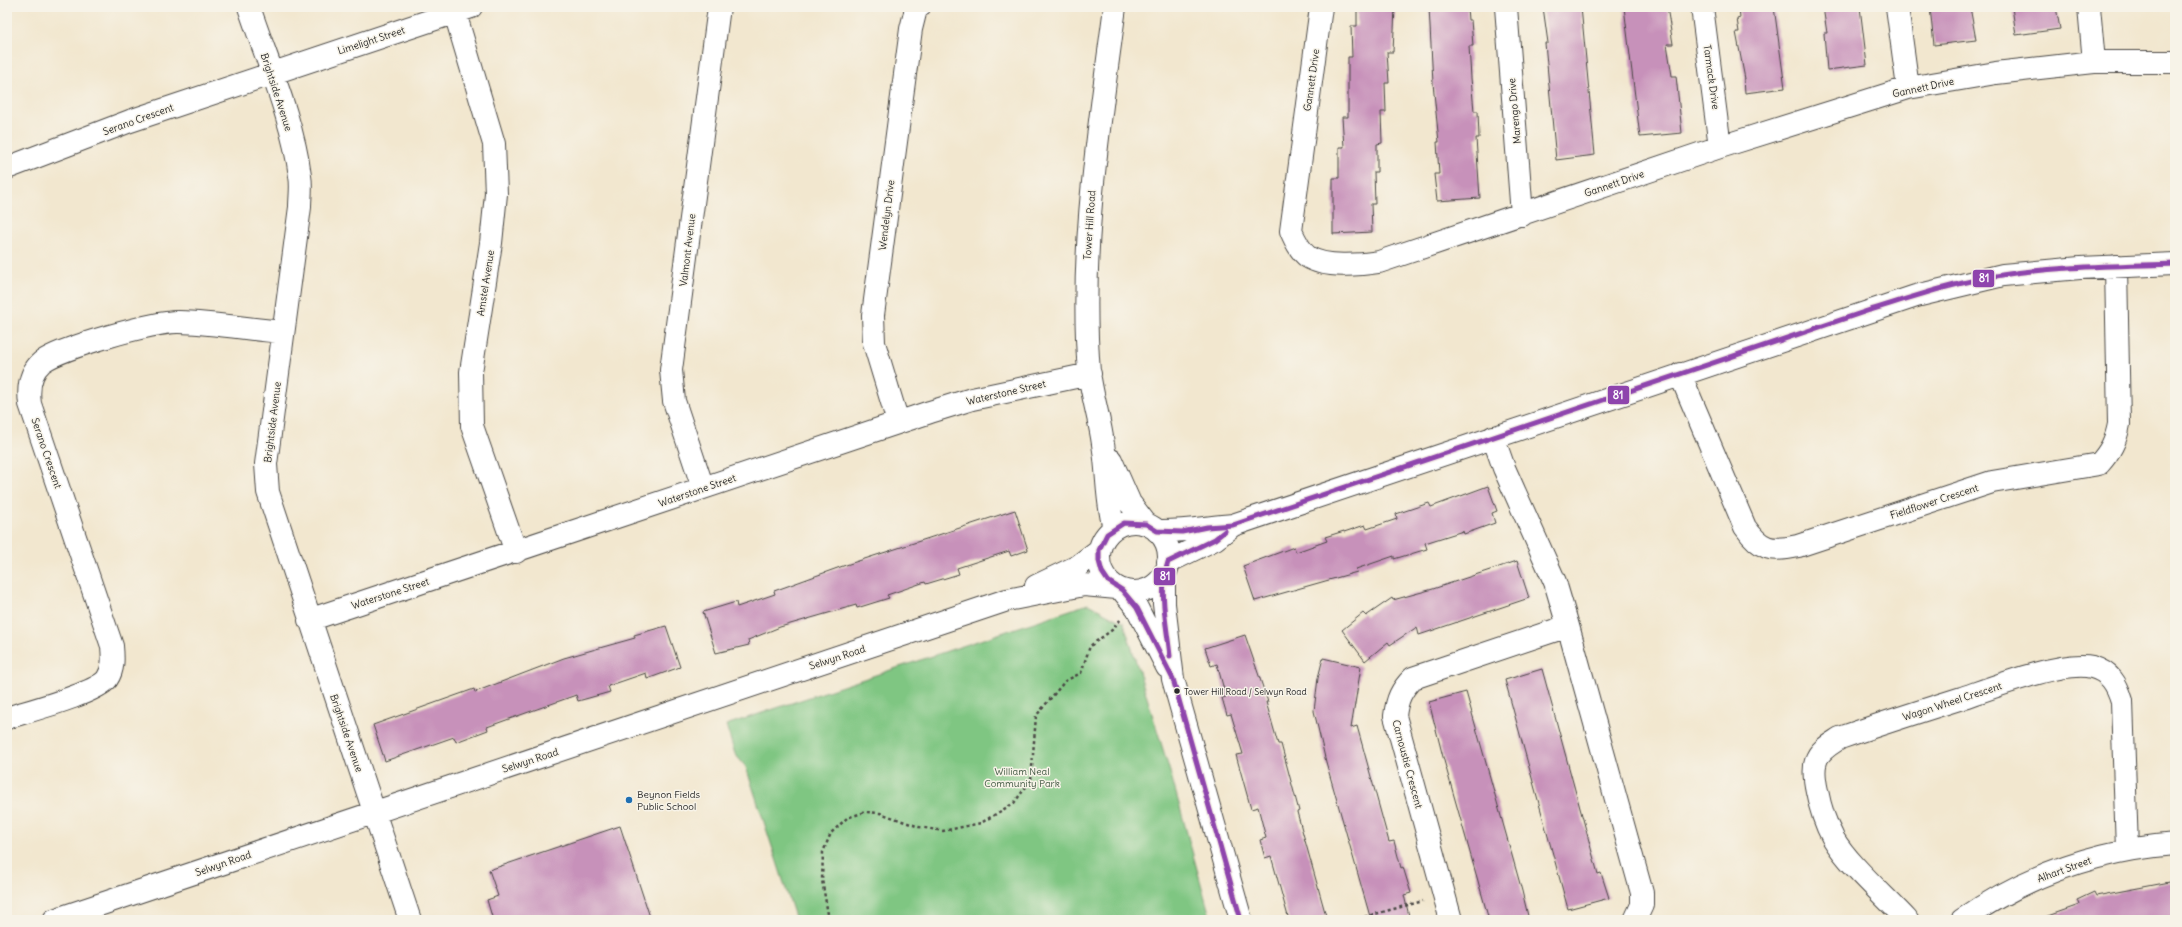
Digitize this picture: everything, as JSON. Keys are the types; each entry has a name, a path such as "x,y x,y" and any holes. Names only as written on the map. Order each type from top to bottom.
{"street":[{"name":"Brightside Avenue","path":"249,7 296,152 301,178 300,207 266,464 268,492 309,620 410,920"},
{"name":"Valmont Avenue","path":"703,488 674,401 671,370 719,7"},
{"name":"Wendelyn Drive","path":"898,422 874,343 873,316 911,29 916,9 919,7"},
{"name":"Tower Hill Road","path":"1114,528 1109,510 1104,444 1090,374 1086,260 1091,185 1115,7"},
{"name":"Gannett Drive","path":"1321,7 1291,220 1291,231 1297,244 1309,257 1322,262 1344,265 1379,262 1720,147 1908,88 1996,72 2094,62 2175,62"},
{"name":"Marengo Drive","path":"1506,7 1522,215"},
{"name":"Tarmack Drive","path":"1702,7 1720,147"},
{"path":"1897,7 1908,88"},
{"path":"2089,7 2094,62"},
{"name":"Limelight Street","path":"271,74 463,10"},
{"name":"Amstel Avenue","path":"463,10 494,144 496,194 491,243 472,372 472,426 516,552"},
{"name":"Serano Crescent","path":"7,168 130,121 271,74"},
{"path":"1173,678 1137,608 1120,589 1108,581 1102,572 1099,561 1099,550 1105,537 1114,528 1124,523 1135,522 1152,528 1182,532 1207,527 1233,525 1883,306 1963,284 2003,275 2116,266 2175,264"},
{"name":"Fieldflower Crescent","path":"1680,374 1745,527 1756,542 1765,547 1786,548 1798,546 1992,482 2099,464 2109,454 2116,439 2119,424 2116,266"},
{"name":"Serano Crescent","path":"7,718 95,688 107,678 113,663 112,646 30,404 28,391 30,378 42,362 62,353 129,330 152,325 178,322 283,332"},
{"name":"Waterstone Street","path":"309,620 516,552 898,422 972,399 1090,374"},
{"path":"1492,437 1504,468 1555,582 1642,893 1642,905 1635,920"},
{"name":"Tower Hill Road","path":"1104,444 1130,503 1152,528"},
{"path":"1120,589 1142,591 1151,588 1166,568 1215,539 1233,525"},
{"path":"1152,528 1167,545 1164,604 1173,678 1241,920"},
{"name":"Selwyn Road","path":"54,920 1007,600 1078,566 1099,550"},
{"name":"Selwyn Road","path":"1007,600 1084,585 1120,589"},
{"name":"Carnoustie Crescent","path":"1451,920 1394,716 1398,697 1404,687 1414,678 1568,626"},
{"name":"Wagon Wheel Crescent","path":"1907,920 1851,861 1833,838 1824,818 1814,778 1816,760 1825,747 1840,738 2034,674 2073,666 2090,667 2106,672 2117,685 2122,701 2127,849"},
{"name":"Alhart Street","path":"1962,920 2007,891 2069,866 2127,849 2175,844"}],"path":[{"path":"828,920 822,880 823,852 831,833 847,818 865,812 880,813 919,827 943,831 981,823 1014,803 1030,780 1036,716 1065,681 1081,673 1090,646 1112,630 1124,616"},
{"path":"1353,920 1423,901"}],"green space":[{"name":"William Neal Community Park","path":"1088,604 1124,623 1171,775 1211,920 796,920 746,767 735,754 726,725"}],"building":[{"path":"1357,7 1395,7 1393,52 1387,52 1389,83 1385,83 1386,112 1381,112 1382,143 1377,144 1377,172 1374,172 1375,204 1371,204 1372,232 1333,234 1333,178 1339,178 1339,147 1344,147 1342,117 1348,117 1348,57 1352,57 1351,26 1357,26"},
{"path":"1429,7 1467,7 1468,20 1471,20 1473,46 1469,46 1474,111 1478,111 1479,138 1476,138 1480,198 1437,201 1434,174 1439,174 1437,142 1439,142 1433,83"},
{"path":"1543,7 1581,7 1595,155 1556,160 1545,43 1548,43"},
{"path":"1624,7 1667,7 1673,44 1667,44 1672,76 1676,76 1682,133 1640,137"},
{"path":"1739,7 1774,7 1785,88 1745,93 1745,79 1736,32 1739,32 1737,19 1740,18"},
{"path":"1823,7 1860,7 1867,65 1827,70 1824,33 1827,33"},
{"path":"1930,7 1970,7 1976,40 1934,45"},
{"path":"2012,7 2056,7 2060,29 2016,35"},
{"path":"1488,486 1497,511 1492,513 1495,523 1464,534 1463,531 1425,543 1427,549 1394,559 1394,556 1356,569 1357,572 1255,601 1243,566 1294,547 1296,552 1327,541 1325,537 1344,531 1365,525 1367,529 1397,519 1396,514 1429,503 1431,507"},
{"path":"1015,510 1028,550 1011,556 1009,551 957,568 959,574 926,584 925,582 887,595 889,598 857,608 856,605 780,627 748,640 749,645 716,653 703,612 736,602 737,607 775,594 774,591 843,566"},
{"path":"1517,561 1529,598 1419,635 1417,627 1390,645 1388,642 1365,661 1342,630 1363,613 1366,616 1392,598 1393,600 1433,589"},
{"path":"666,626 680,667 647,679 646,673 608,686 610,692 578,701 576,695 487,727 488,730 456,742 454,737 385,761 373,725 474,689 475,692 564,658 635,638 634,635"},
{"path":"1245,635 1268,702 1266,702 1278,744 1281,744 1299,811 1297,812 1326,916 1314,920 1289,920 1271,856 1265,858 1260,840 1266,838 1258,807 1251,809 1236,755 1243,754 1231,714 1227,715 1222,698 1226,697 1217,664 1211,666 1205,648"},
{"path":"1323,658 1361,667 1351,728 1357,726 1389,842 1394,841 1401,868 1403,867 1411,893 1404,895 1410,920 1371,920 1326,762 1314,711 1318,678"},
{"path":"1542,669 1598,874 1601,873 1609,898 1568,909 1505,680"},
{"path":"1466,692 1529,920 1489,920 1443,757 1429,702"},
{"path":"620,826 651,920 493,920 487,900 498,896 489,870"},
{"path":"2175,881 2175,918 2158,920 2042,920 2042,918 2079,905 2077,900 2094,892 2096,896"}],"transit line":[{"name":"81","path":"1241,920 1173,679 1137,608 1122,590 1108,581 1102,572 1099,561 1099,550 1107,534 1124,523 1146,524 1157,531 1182,532 1207,527 1233,525 1870,310 1952,286 1985,278 2023,272 2088,267 2175,264"},
{"name":"81","path":"1170,656 1163,597 1165,573 1168,562 1215,539 1225,531"}],"place":[{"name":"Tower Hill Road / Selwyn Road","path":"1177,691"},
{"name":"Beynon Fields Public School","path":"629,800"}]}
